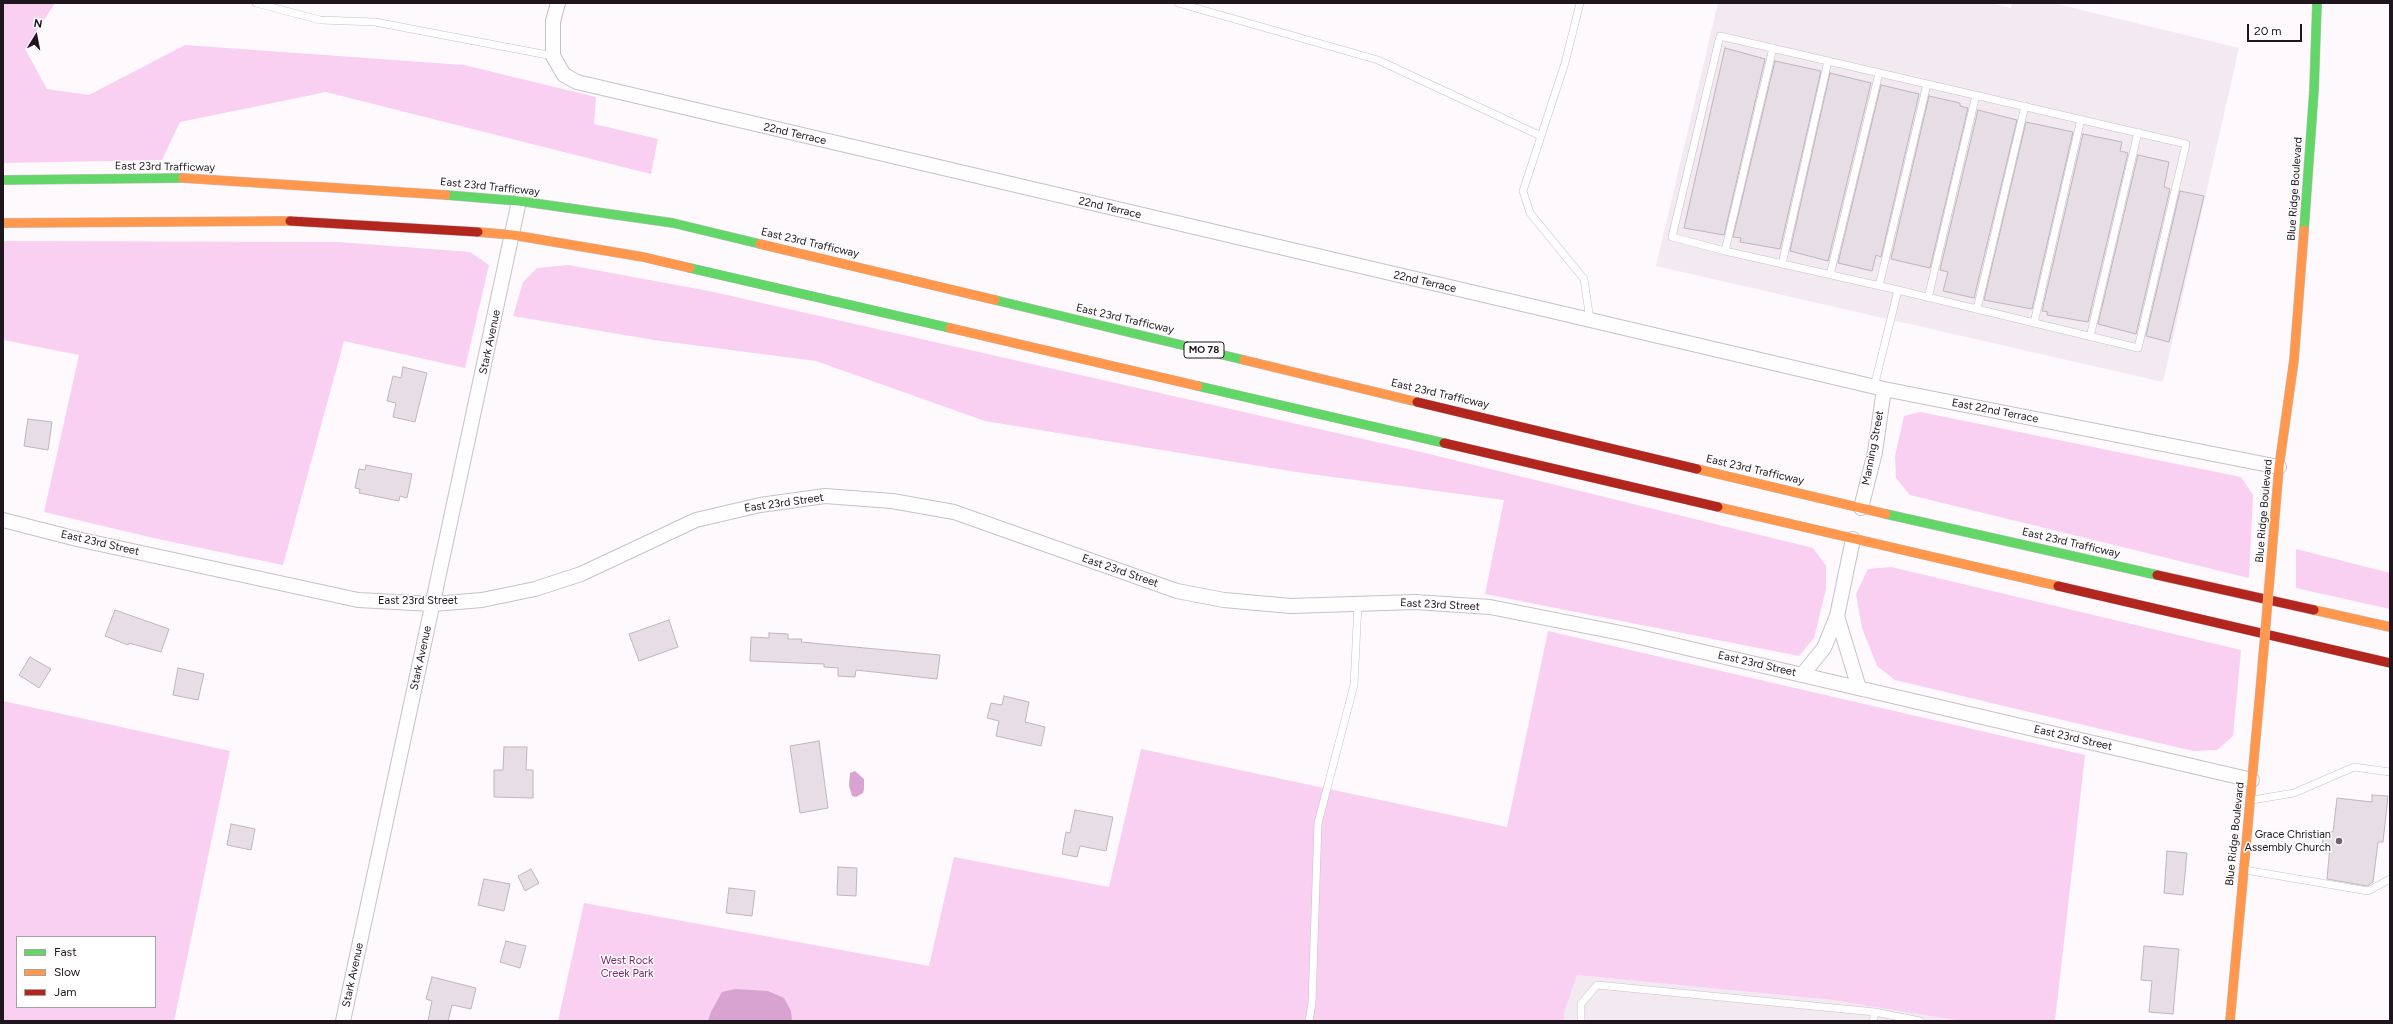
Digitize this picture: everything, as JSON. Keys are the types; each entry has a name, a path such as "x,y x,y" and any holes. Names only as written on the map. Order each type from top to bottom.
{"main road":[{"name":"Blue Ridge Boulevard","path":"2230,1021 2279,466 2294,360 2314,90 2317,3"},
{"name":"East 23rd Trafficway","path":"3,180 171,177 402,191 519,201 673,223 1861,508 2390,627"},
{"path":"3,223 265,220 513,235 643,257 822,297 1853,539 2390,663"}],"street":[{"path":"553,56 553,21 558,3"},
{"name":"22nd Terrace","path":"553,56 564,75 577,82 1713,349"},
{"name":"Stark Avenue","path":"343,1021 513,235 519,201"},
{"name":"East 22nd Terrace","path":"1713,349 1879,388 2279,466"},
{"name":"Manning Street","path":"1861,508 1875,452 1879,388"},
{"name":"East 23rd Street","path":"3,520 77,539 358,600 433,604 482,600 536,589 581,574 696,520 760,505 825,496 892,501 954,512 1177,591 1224,600 1291,606 1415,602 1490,607 1631,635 2252,780"},
{"path":"1802,675 1824,648 1837,616 1853,539"},
{"path":"1837,616 1859,688"}],"lane":[{"path":"256,3 320,20 375,22 553,56"},
{"path":"1178,3 1378,60 1541,136"},
{"path":"1580,3 1565,63 1523,191 1530,212 1584,279 1590,320"},
{"path":"1720,36 1773,48 2186,144 2138,348 1898,290 1725,251 1672,237 1720,36"},
{"path":"1725,251 1773,48"},
{"path":"1782,264 1828,61"},
{"path":"1830,275 1879,72"},
{"path":"1879,286 1927,84"},
{"path":"1928,298 1976,95"},
{"path":"1976,309 2025,106"},
{"path":"2034,323 2081,119"},
{"path":"2090,336 2138,132"},
{"path":"1879,388 1898,290"},
{"path":"1309,1021 1312,1003 1318,823 1354,685 1358,604"},
{"path":"2250,800 2294,793 2354,768 2390,772"},
{"path":"2243,869 2368,891 2390,879"},
{"path":"1581,1021 1581,1004 1597,986 1875,1012 1920,1021"},
{"path":"1873,1021 1875,1012"}],"shaded area":[{"path":"1718,3 1991,3 2011,8 2012,3 2053,3 2239,48 2163,382 1656,266"},
{"path":"855,771 864,779 863,793 856,797 852,796 849,786 850,773"},
{"path":"1577,975 1832,1000 1961,1021 1564,1021 1564,1013"},
{"path":"735,989 768,991 784,998 791,1011 792,1021 708,1021 711,1012 722,992"}],"green space":[{"path":"3,3 55,3 25,49 47,89 89,95 185,45 464,65 596,97 594,124 658,139 651,174 326,92 180,122 162,160 3,163"},
{"path":"3,241 338,242 470,252 489,265 465,368 344,341 283,565 158,539 44,512 79,355 3,340"},
{"path":"568,265 709,291 1425,453 1813,548 1826,566 1826,589 1814,638 1799,656 1485,594 1504,500 1296,472 985,421 816,361 654,340 513,316 523,282 537,268"},
{"path":"1920,412 2241,477 2253,495 2249,578 1910,495 1896,478 1895,456 1904,416"},
{"path":"2296,549 2390,573 2390,609 2296,588"},
{"path":"1891,567 2241,650 2233,736 2217,750 2193,751 1895,680 1877,666 1862,628 1856,594 1868,569"},
{"name":"West Rock Creek Park","path":"1548,631 2085,755 2055,1021 1961,1021 1832,1000 1577,975 1564,1013 1564,1021 558,1021 584,903 929,966 954,857 1109,887 1141,749 1507,827"},
{"path":"3,701 230,751 174,1021 3,1021"}],"building":[{"path":"1725,48 1765,59 1724,235 1684,228"},
{"path":"1775,61 1821,71 1780,249 1740,242 1741,238 1733,237"},
{"path":"1830,73 1871,83 1828,261 1790,251"},
{"path":"1881,85 1919,94 1881,257 1876,255 1872,271 1838,263"},
{"path":"1929,96 1960,103 1960,106 1968,108 1930,268 1891,259"},
{"path":"1978,110 2017,120 1974,298 1943,291 1948,272 1940,270"},
{"path":"2026,122 2073,132 2032,309 1984,300"},
{"path":"2083,134 2122,142 2120,151 2128,153 2088,322 2047,315 2048,312 2042,311"},
{"path":"2138,155 2169,162 2164,187 2170,189 2136,334 2098,324"},
{"path":"2180,191 2204,196 2169,342 2146,336"},
{"path":"403,367 427,373 415,422 393,417 396,403 387,401 393,376 401,378"},
{"path":"28,419 52,422 48,450 24,446"},
{"path":"366,465 412,474 407,498 400,496 399,501 359,493 360,489 355,488 359,469 365,470"},
{"path":"115,610 169,629 161,652 129,643 128,645 105,636"},
{"path":"669,620 678,647 639,661 629,634"},
{"path":"769,633 788,634 788,639 802,639 801,642 940,655 937,679 856,670 855,677 838,676 838,668 824,667 824,664 750,661 751,637 769,638"},
{"path":"30,657 51,669 39,688 19,675"},
{"path":"178,668 204,674 198,700 173,695"},
{"path":"1004,696 1029,702 1025,722 1045,727 1041,746 996,736 999,721 987,718 991,703 1002,705"},
{"path":"819,741 828,808 800,813 790,746"},
{"path":"504,747 527,747 526,770 533,770 533,798 494,797 494,770 503,770"},
{"name":"Grace Christian Assembly Church","path":"2372,795 2388,796 2383,842 2378,842 2373,882 2367,886 2327,879 2330,846 2322,846 2324,831 2333,832 2337,798 2372,802"},
{"path":"1075,810 1113,817 1106,851 1080,846 1077,857 1062,854 1066,832 1070,833"},
{"path":"231,824 255,829 251,850 227,845"},
{"path":"2167,851 2187,853 2183,895 2164,893"},
{"path":"838,867 857,868 856,896 837,895"},
{"path":"531,869 539,883 525,891 518,876"},
{"path":"484,879 510,884 504,911 478,905"},
{"path":"729,888 755,891 752,916 726,913"},
{"path":"506,941 526,946 520,968 500,962"},
{"path":"2144,946 2179,949 2173,1014 2149,1012 2152,981 2141,980"},
{"path":"432,977 476,988 471,1009 452,1005 448,1021 428,1021 432,1001 426,999"}],"traffic: fast":[{"path":"2304,230 2314,90 2317,3"},
{"path":"3,180 183,178"},
{"path":"446,195 519,201 673,223 760,244"},
{"path":"690,268 950,328"},
{"path":"995,300 1244,360"},
{"path":"1198,386 1444,443"},
{"path":"1886,514 2157,575"}],"traffic: slow":[{"path":"183,178 446,195"},
{"path":"3,223 290,221"},
{"path":"2272,551 2279,467 2294,360 2304,230"},
{"path":"478,232 513,235 643,257 690,268"},
{"path":"760,244 995,300"},
{"path":"950,328 1198,386"},
{"path":"1244,360 1417,402"},
{"path":"1697,469 1886,514"},
{"path":"1718,507 2058,586"},
{"path":"2261,681 2272,551"},
{"path":"2314,610 2390,627"},
{"path":"2230,1021 2261,681"}],"traffic: jam":[{"path":"290,221 478,232"},
{"path":"1417,402 1697,469"},
{"path":"1444,443 1718,507"},
{"path":"2157,575 2314,610"},
{"path":"2058,586 2390,663"}],"place":[{"name":"Grace Christian Assembly Church","path":"2339,841"}]}
